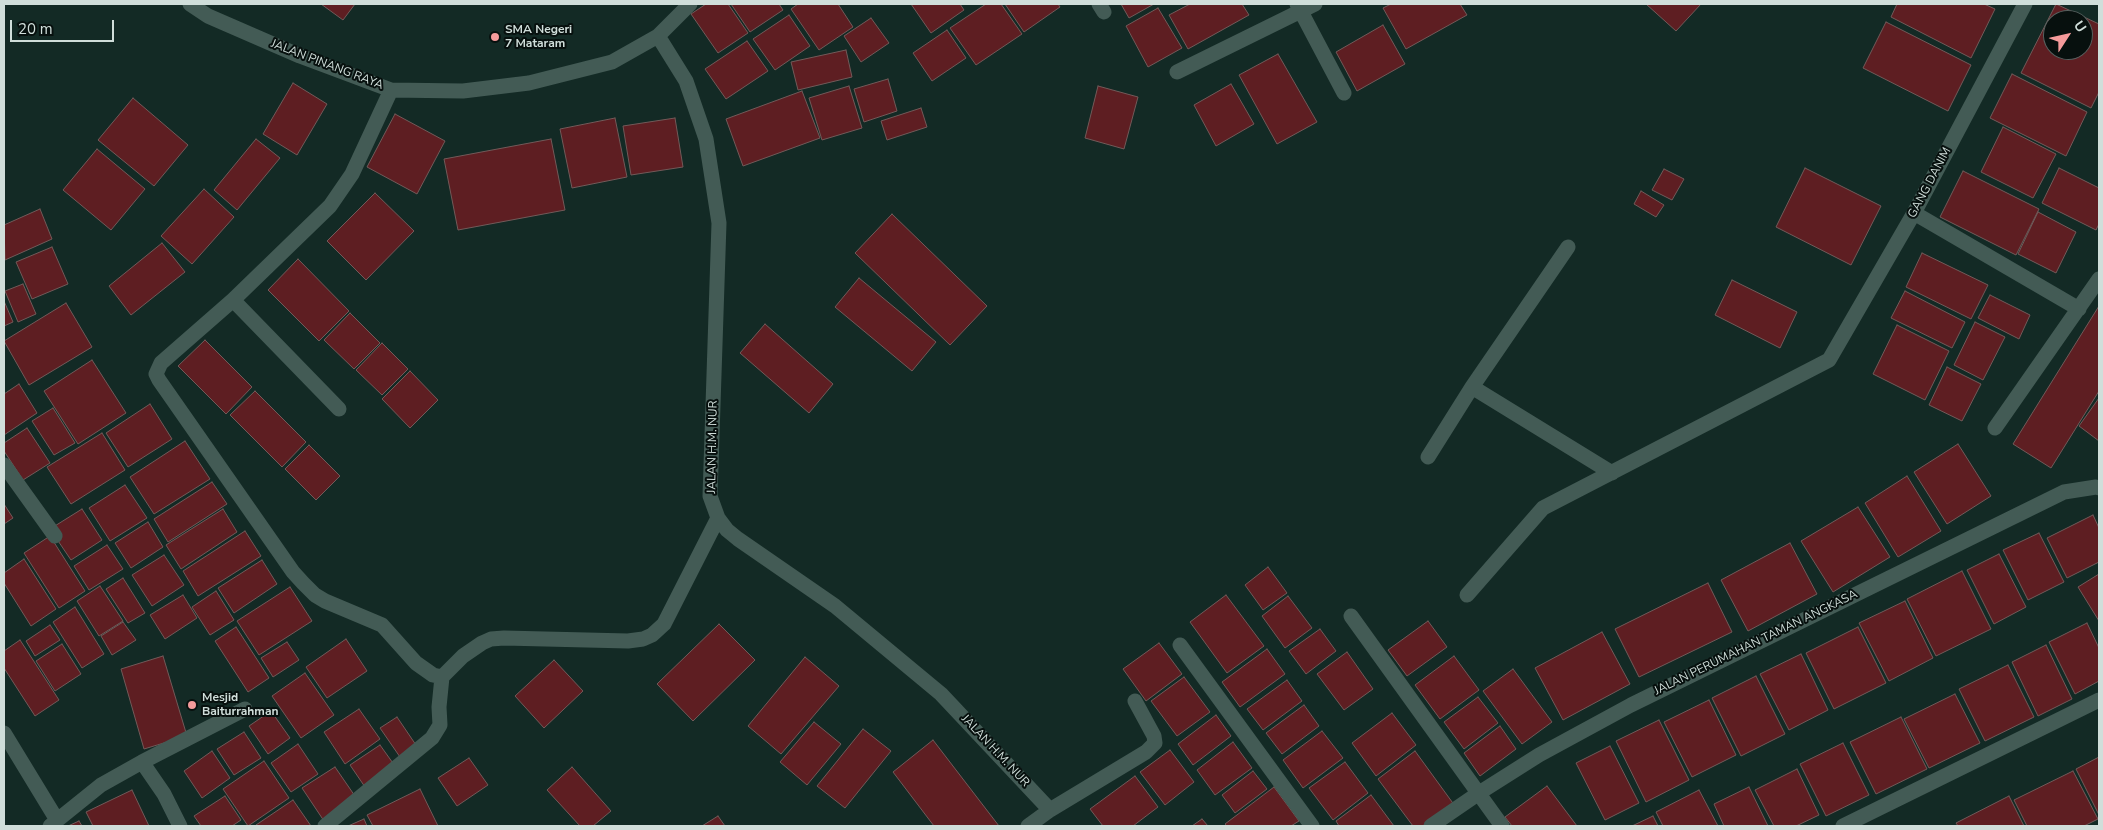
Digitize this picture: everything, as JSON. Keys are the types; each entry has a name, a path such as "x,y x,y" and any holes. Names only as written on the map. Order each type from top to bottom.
{"street":[{"name":"JALAN PINANG RAYA","path":"190,4 208,16 283,49 391,90 464,91 529,83 612,62 658,36 690,4"},
{"path":"1177,72 1299,7 1315,4"},
{"name":"GANG DANIM","path":"1612,472 1829,360 1914,213 2025,4"},
{"path":"1299,7 1344,93"},
{"name":"JALAN H.M. NUR","path":"658,36 686,81 706,139 719,223 710,496 718,518 726,530 835,606 941,694 1045,818"},
{"path":"391,90 352,174 330,206 233,300 161,362 156,374 293,572 303,583 315,595 325,601 382,625 416,663 433,675 442,677"},
{"path":"1914,213 2079,309"},
{"path":"1428,457 1472,387 1568,247"},
{"path":"1995,428 2099,279"},
{"path":"233,300 339,409"},
{"path":"1472,387 1612,472"},
{"path":"4,465 55,536"},
{"path":"1468,595 1543,508 1612,472"},
{"name":"JALAN PERUMAHAN TAMAN ANGKASA","path":"1431,826 1540,755 1648,696 2064,492 2097,487"},
{"path":"325,826 432,738 440,725 439,707 442,677 463,656 482,643 491,639 628,641 643,640 652,635 664,624 718,518"},
{"path":"1350,616 1502,826"},
{"path":"1180,645 1312,826"},
{"path":"1843,826 2099,700"},
{"path":"1028,826 1045,818 1146,752 1155,743 1154,736 1135,701"},
{"path":"4,733 54,823 101,785 245,709"},
{"path":"142,762 164,794 180,826"}],"building":[{"path":"321,4 355,4 343,20"},
{"path":"706,4 728,4 748,33 718,53 691,14"},
{"path":"731,4 779,4 783,10 750,32"},
{"path":"798,4 838,4 853,27 819,50 791,9"},
{"path":"911,4 960,4 964,10 931,33"},
{"path":"986,4 1001,4 1022,34 976,65 950,28"},
{"path":"1005,4 1058,4 1060,7 1024,32"},
{"path":"1121,4 1154,4 1129,18"},
{"path":"1190,4 1242,4 1249,15 1188,49 1169,15"},
{"path":"1391,4 1460,4 1467,15 1406,49 1383,8"},
{"path":"1646,4 1701,4 1676,31"},
{"path":"1897,4 1984,4 1995,9 1971,58 1891,17"},
{"path":"2056,4 2069,10 2053,10"},
{"path":"1158,8 1182,48 1148,67 1126,26"},
{"path":"789,15 810,46 775,70 753,39"},
{"path":"871,18 889,43 861,62 844,36"},
{"path":"2093,21 2099,24 2099,92 2091,108 2021,73 2043,30 2043,60 2093,60"},
{"path":"1886,22 1971,65 1948,111 1863,68"},
{"path":"1383,25 1405,64 1357,91 1336,52"},
{"path":"947,30 966,58 932,81 913,53"},
{"path":"747,41 768,71 726,99 705,69"},
{"path":"846,50 852,77 798,90 791,62"},
{"path":"1278,54 1317,122 1277,144 1239,75"},
{"path":"2012,74 2087,112 2066,156 1990,118"},
{"path":"888,79 897,111 864,122 854,89"},
{"path":"293,83 327,104 297,155 263,134"},
{"path":"1231,84 1254,124 1216,146 1194,105"},
{"path":"849,86 862,128 822,140 809,98"},
{"path":"1098,86 1138,97 1124,149 1085,138"},
{"path":"802,91 820,138 743,166 726,119"},
{"path":"133,98 188,145 154,186 98,140"},
{"path":"921,108 927,127 887,140 881,121"},
{"path":"395,114 445,141 417,194 367,167"},
{"path":"615,118 627,177 572,188 560,129"},
{"path":"675,118 683,167 631,175 623,126"},
{"path":"2003,127 2056,154 2033,198 1981,172"},
{"path":"256,139 280,158 237,210 214,190"},
{"path":"551,139 565,210 458,230 444,159"},
{"path":"97,149 145,189 111,230 63,190"},
{"path":"1805,168 1881,206 1851,265 1776,227"},
{"path":"2059,168 2099,188 2099,224 2096,230 2042,203"},
{"path":"1664,169 1684,179 1672,200 1652,190"},
{"path":"1963,171 2039,209 2016,255 1940,217"},
{"path":"204,189 234,217 192,264 161,236"},
{"path":"1641,191 1664,205 1656,217 1634,204"},
{"path":"375,193 414,231 366,280 327,241"},
{"path":"40,209 52,239 5,260 4,225"},
{"path":"2038,212 2076,232 2056,273 2018,254"},
{"path":"892,214 987,306 950,345 855,253"},
{"path":"162,243 185,272 131,315 109,286"},
{"path":"52,247 68,284 32,299 16,262"},
{"path":"1922,253 1988,285 1971,319 1906,287"},
{"path":"298,259 349,311 319,341 268,290"},
{"path":"859,278 936,342 912,371 835,307"},
{"path":"1732,280 1797,312 1780,348 1715,315"},
{"path":"23,284 36,314 18,322 5,291"},
{"path":"1905,291 1965,322 1952,348 1891,318"},
{"path":"1990,295 2030,315 2019,339 1978,318"},
{"path":"4,301 13,322 4,326"},
{"path":"66,303 92,347 29,385 4,341"},
{"path":"2099,306 2099,391 2051,468 2013,444"},
{"path":"350,313 380,343 354,369 324,340"},
{"path":"1975,322 2005,337 1983,380 1954,365"},
{"path":"765,324 833,384 809,413 740,353"},
{"path":"1897,325 1949,351 1925,400 1873,374"},
{"path":"205,340 252,387 226,414 178,366"},
{"path":"382,343 408,369 382,395 356,370"},
{"path":"92,360 126,413 78,444 44,391"},
{"path":"1947,367 1981,384 1962,421 1929,405"},
{"path":"410,371 438,400 410,428 382,399"},
{"path":"19,384 37,413 4,435 4,394"},
{"path":"255,391 306,442 282,467 230,415"},
{"path":"2099,398 2099,441 2079,426"},
{"path":"150,404 172,439 128,467 106,433"},
{"path":"53,408 75,443 54,455 32,421"},
{"path":"27,428 50,463 23,480 4,451 4,443"},
{"path":"102,433 125,470 71,504 47,467"},
{"path":"185,441 210,479 154,514 130,477"},
{"path":"1958,444 1991,496 1947,524 1914,472"},
{"path":"309,445 340,476 316,500 285,469"},
{"path":"1907,476 1941,531 1898,557 1865,503"},
{"path":"212,482 227,504 168,542 154,519"},
{"path":"125,485 147,518 110,541 89,508"},
{"path":"4,504 13,518 4,524"},
{"path":"1858,507 1890,557 1833,592 1801,541"},
{"path":"82,509 102,540 71,560 50,529"},
{"path":"223,509 237,532 181,569 166,545"},
{"path":"2093,515 2099,528 2099,562 2067,578 2047,538"},
{"path":"148,522 163,547 131,568 115,543"},
{"path":"245,531 261,556 198,596 183,571"},
{"path":"2039,533 2064,582 2028,600 2003,550"},
{"path":"50,536 85,591 59,608 24,553"},
{"path":"1790,543 1817,594 1748,631 1721,580"},
{"path":"107,545 123,569 89,590 74,566"},
{"path":"1999,554 2026,607 1994,624 1967,570"},
{"path":"164,555 184,585 152,606 132,575"},
{"path":"24,559 56,609 31,626 4,583 4,573"},
{"path":"262,560 277,584 234,613 218,588"},
{"path":"1268,567 1287,593 1263,610 1245,585"},
{"path":"1962,571 1991,629 1936,656 1907,599"},
{"path":"2099,574 2099,621 2078,587"},
{"path":"123,578 145,613 128,623 106,589"},
{"path":"1708,583 1732,632 1639,677 1615,629"},
{"path":"100,586 123,621 99,636 77,601"},
{"path":"290,587 312,621 259,655 237,621"},
{"path":"216,591 234,620 210,635 192,607"},
{"path":"183,595 197,618 165,639 150,615"},
{"path":"1226,595 1264,646 1227,673 1190,622"},
{"path":"1288,596 1312,628 1285,648 1262,616"},
{"path":"1905,601 1933,658 1889,681 1859,623"},
{"path":"75,607 104,654 82,668 53,622"},
{"path":"1428,621 1447,647 1407,676 1388,650"},
{"path":"123,622 136,640 112,655 101,636"},
{"path":"2087,623 2099,648 2099,681 2075,694 2049,642"},
{"path":"719,624 755,660 693,721 657,684"},
{"path":"50,625 60,640 35,656 26,641"},
{"path":"236,627 269,678 248,692 215,641"},
{"path":"1858,627 1886,683 1834,709 1806,653"},
{"path":"1320,629 1336,651 1306,674 1289,651"},
{"path":"1602,632 1630,684 1563,720 1535,668"},
{"path":"346,639 367,671 327,698 306,667"},
{"path":"20,640 59,700 35,716 4,668 4,651"},
{"path":"287,642 299,660 273,677 261,658"},
{"path":"1159,643 1182,674 1146,701 1123,669"},
{"path":"62,644 81,674 55,691 36,661"},
{"path":"2046,645 2072,699 2038,716 2012,662"},
{"path":"1267,649 1285,674 1240,707 1222,682"},
{"path":"1347,652 1373,689 1344,710 1317,674"},
{"path":"1801,654 1828,710 1789,730 1760,674"},
{"path":"163,656 187,736 144,749 121,669"},
{"path":"1454,656 1479,690 1440,719 1415,685"},
{"path":"805,657 839,686 781,754 748,726"},
{"path":"554,660 583,691 544,728 515,696"},
{"path":"2008,665 2034,717 1985,741 1959,689"},
{"path":"1513,669 1552,722 1522,744 1483,691"},
{"path":"305,673 334,715 301,738 272,696"},
{"path":"1756,676 1785,734 1741,756 1712,698"},
{"path":"1184,677 1210,712 1177,736 1151,701"},
{"path":"1287,680 1302,701 1263,730 1247,709"},
{"path":"1955,694 1980,743 1929,768 1904,719"},
{"path":"1478,697 1498,723 1464,749 1444,722"},
{"path":"1709,700 1736,755 1692,777 1664,722"},
{"path":"1304,705 1319,726 1282,754 1266,733"},
{"path":"359,709 380,739 345,764 324,732"},
{"path":"271,711 290,738 268,754 249,726"},
{"path":"1392,713 1416,745 1376,776 1352,743"},
{"path":"1216,715 1231,736 1193,765 1178,744"},
{"path":"397,717 416,745 400,757 380,728"},
{"path":"1901,717 1927,769 1876,794 1850,742"},
{"path":"1659,720 1689,780 1646,802 1616,741"},
{"path":"814,722 841,744 807,785 780,762"},
{"path":"1500,726 1516,749 1480,776 1464,753"},
{"path":"863,729 891,751 845,808 817,786"},
{"path":"1322,731 1343,758 1303,788 1283,760"},
{"path":"244,732 261,758 234,775 217,749"},
{"path":"933,740 999,826 934,826 893,772"},
{"path":"1233,742 1252,768 1215,795 1197,770"},
{"path":"1843,743 1869,795 1826,816 1800,764"},
{"path":"298,744 318,774 291,792 271,763"},
{"path":"380,745 395,766 365,787 350,765"},
{"path":"1610,746 1639,803 1605,820 1576,763"},
{"path":"1170,750 1194,782 1165,805 1140,772"},
{"path":"212,751 230,778 202,798 184,771"},
{"path":"1415,751 1455,806 1427,826 1413,826 1378,779"},
{"path":"2099,757 2099,815 2076,769"},
{"path":"469,758 488,785 457,806 438,778"},
{"path":"264,761 289,798 248,826 223,789"},
{"path":"1345,762 1368,793 1333,820 1309,788"},
{"path":"335,767 357,799 324,821 302,788"},
{"path":"572,767 611,811 593,826 580,826 547,790"},
{"path":"1797,769 1819,815 1796,826 1774,826 1755,790"},
{"path":"1253,771 1267,789 1235,813 1222,795"},
{"path":"2073,771 2098,819 2084,826 2027,826 2014,800"},
{"path":"1135,776 1158,807 1133,826 1103,826 1090,809"},
{"path":"1547,786 1577,826 1512,826 1505,817"},
{"path":"1274,787 1299,821 1291,826 1227,826 1225,824"},
{"path":"1749,787 1768,826 1724,826 1714,804"},
{"path":"420,789 438,826 373,826 367,815"},
{"path":"132,790 149,826 93,826 86,812"},
{"path":"1699,790 1718,826 1663,826 1656,812"},
{"path":"1371,795 1394,826 1339,826 1336,821"},
{"path":"225,796 241,820 232,826 201,826 194,816"},
{"path":"2009,796 2024,826 1958,826 1956,823"},
{"path":"293,800 311,826 256,825"},
{"path":"718,816 725,826 702,826"},
{"path":"1653,816 1658,826 1632,826"},
{"path":"364,819 367,826 348,826"},
{"path":"1202,819 1208,826 1192,826"},
{"path":"79,821 82,826 68,826"}],"place":[{"name":"SMA Negeri 7 Mataram","path":"495,37"},
{"name":"Mesjid Baiturrahman","path":"192,705"}]}
